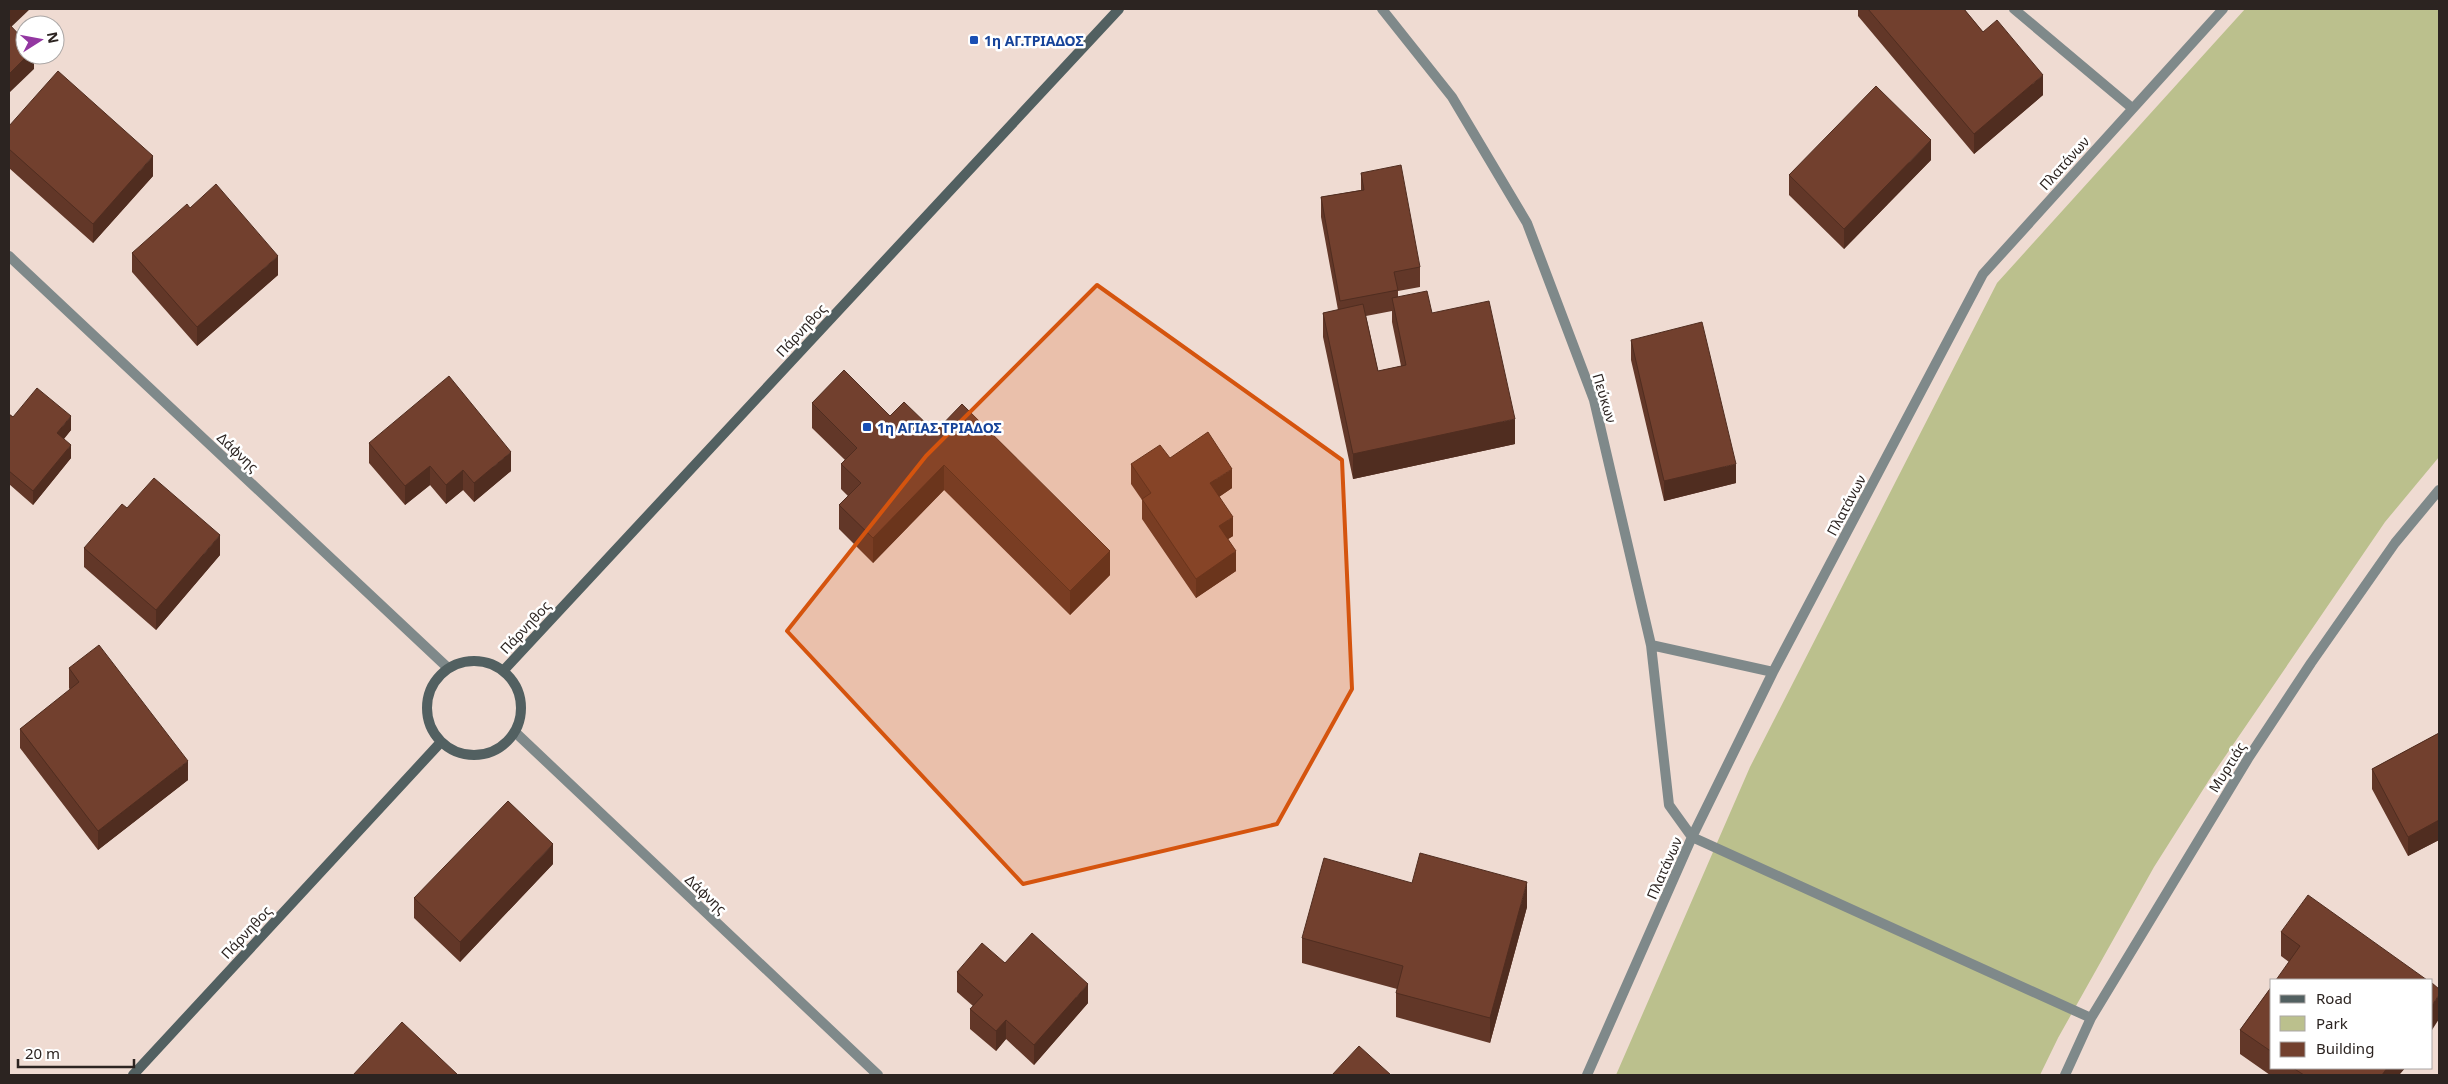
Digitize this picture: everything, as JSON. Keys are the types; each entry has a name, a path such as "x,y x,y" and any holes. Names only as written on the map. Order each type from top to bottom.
{"street":[{"name":"Πάρνηθος","path":"503,671 1119,9"},
{"name":"Πεύκων","path":"1382,9 1452,97 1526,223 1594,400 1651,645 1669,805 1692,837"},
{"path":"2014,9 2132,108"},
{"name":"Πλατάνων","path":"1587,1075 1692,837 1773,672 1983,274 2223,9"},
{"name":"Δάφνης","path":"9,256 448,668"},
{"name":"Μυρτιάς","path":"2064,1075 2091,1018 2216,810 2305,671 2396,543 2439,490"},
{"path":"1651,645 1773,672"},
{"path":"461,662 491,663 503,671 513,682 520,695 522,710 516,733 500,748 487,754 472,756 458,752 440,742 428,721 427,706 430,691 437,679 448,668 461,662"},
{"name":"Δάφνης","path":"516,733 878,1075"},
{"name":"Πάρνηθος","path":"133,1075 440,742"},
{"path":"1692,837 2091,1018"}],"highlighted area":[{"path":"1097,285 1342,460 1352,689 1277,824 1023,884 787,631 926,456"}],"green space":[{"path":"2245,9 2439,9 2439,457 2385,522 2211,777 2154,867 2058,1038 2040,1075 1616,1075 1750,767 1997,283"}],"building":[{"path":"1868,9 1964,9 1983,32 1997,20 2043,75 1974,134"},
{"path":"9,24 15,30 15,65 18,65 9,74"},
{"path":"58,71 153,156 93,224 9,149 9,126"},
{"path":"1876,86 1931,140 1844,229 1789,175"},
{"path":"1401,165 1420,267 1394,272 1398,290 1340,301 1321,197 1364,190 1361,173"},
{"path":"216,184 278,256 197,327 132,253 187,204 190,208"},
{"path":"1427,291 1432,313 1489,301 1515,419 1353,454 1323,313 1363,304 1378,371 1406,365 1392,298"},
{"path":"1702,322 1736,464 1664,481 1631,340"},
{"path":"844,370 890,416 904,402 935,432 962,404 1110,551 1070,591 944,465 873,538 839,505 861,483 841,464 857,448 812,403"},
{"path":"449,376 511,452 474,483 463,470 446,485 430,466 405,486 369,443"},
{"path":"37,388 71,416 57,433 71,445 33,491 9,471 9,414 13,417"},
{"path":"1208,432 1232,469 1210,483 1233,517 1219,526 1236,551 1196,579 1142,499 1151,493 1131,464 1160,445 1170,458"},
{"path":"154,478 220,535 156,610 84,548 122,504 127,508"},
{"path":"99,645 188,761 98,831 20,729 79,682 69,668"},
{"path":"2439,733 2439,820 2408,837 2372,769"},
{"path":"508,801 553,844 460,942 414,898"},
{"path":"1420,853 1527,882 1490,1018 1396,993 1403,966 1302,938 1324,858 1412,883"},
{"path":"2308,895 2426,979 2277,979 2300,946 2281,932"},
{"path":"1032,933 1088,984 1034,1045 1006,1020 996,1031 970,1009 983,995 957,972 982,943 1005,963"},
{"path":"2433,984 2439,989 2439,995 2433,1004"},
{"path":"2270,989 2270,1051 2240,1030"},
{"path":"402,1022 458,1075 353,1075"},
{"path":"1359,1046 1391,1075 1332,1075"},
{"path":"2295,1069 2386,1069 2382,1075 2304,1075"}],"place":[{"name":"1η ΑΓ.ΤΡΙΑΔΟΣ","path":"974,40"},
{"name":"1η ΑΓΙΑΣ ΤΡΙΑΔΟΣ","path":"867,427"}]}
